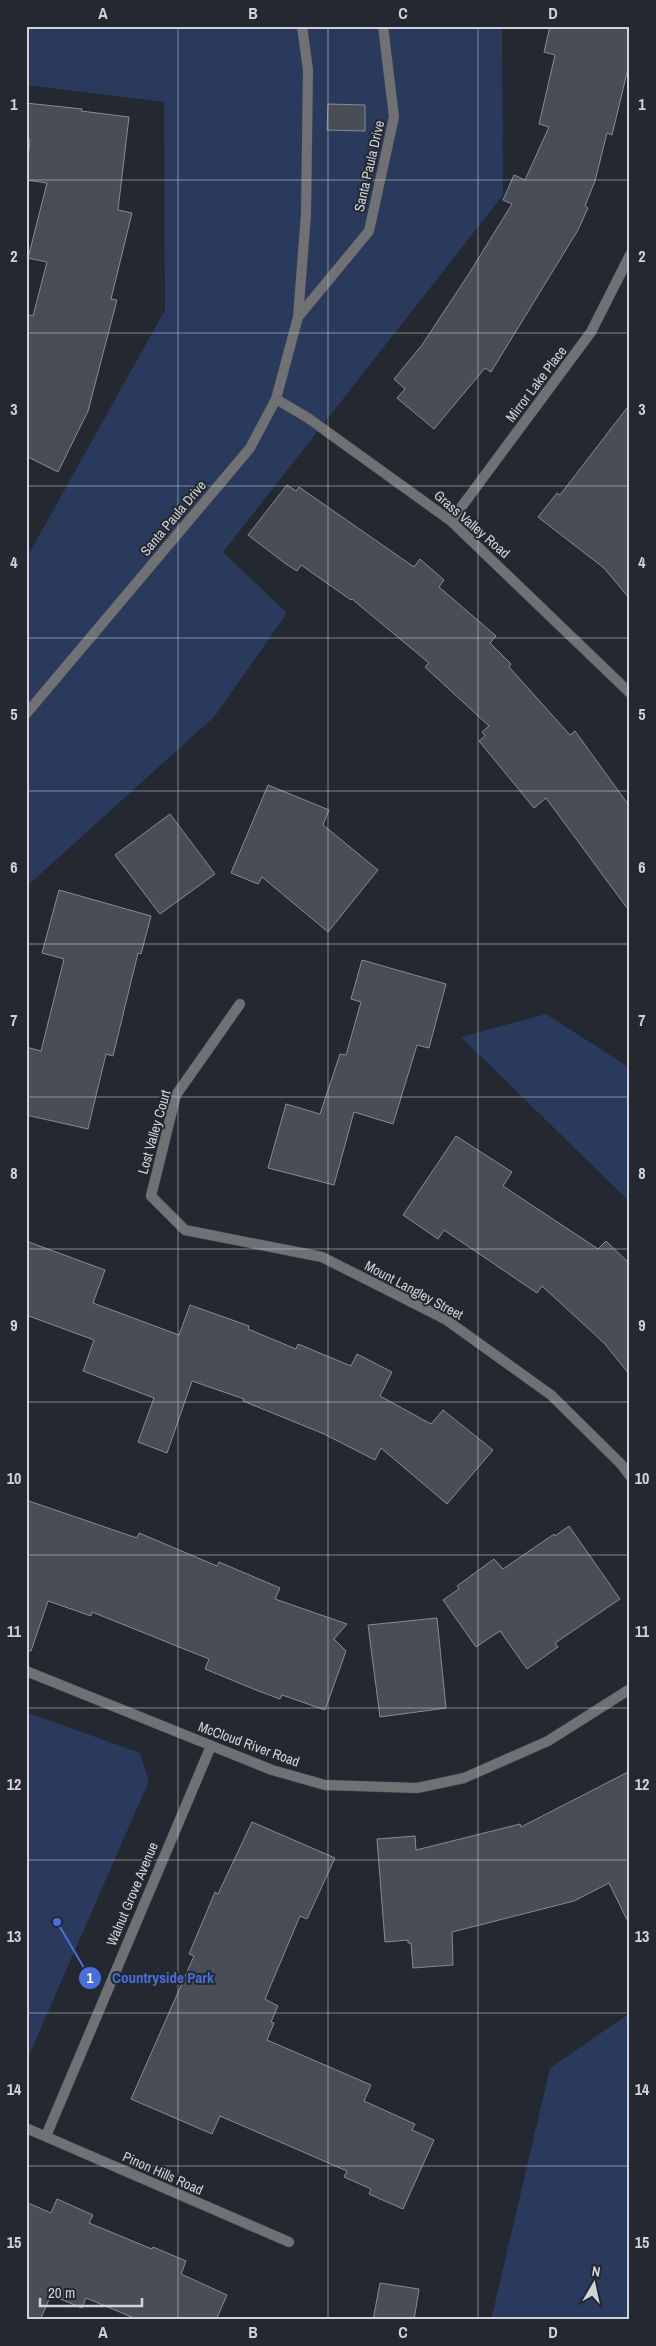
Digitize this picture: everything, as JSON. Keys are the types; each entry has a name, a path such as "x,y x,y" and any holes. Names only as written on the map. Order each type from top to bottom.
{"street":[{"name":"Santa Paula Drive","path":"28,709 250,448 276,400 298,317 306,214 308,70 302,26"},
{"name":"Santa Paula Drive","path":"298,317 369,231 394,117 383,26"},
{"name":"Mirror Lake Place","path":"451,521 590,332 630,255"},
{"name":"Grass Valley Road","path":"276,400 308,418 451,521 630,693"},
{"name":"Lost Valley Court","path":"150,1196 176,1095 240,1004"},
{"name":"Mount Langley Street","path":"150,1196 185,1230 322,1257 445,1319 551,1395 621,1464 630,1476"},
{"name":"McCloud River Road","path":"26,1671 272,1770 325,1785 418,1788 464,1778 548,1741 630,1689"},
{"name":"Walnut Grove Avenue","path":"46,2136 211,1746"},
{"name":"Pinon Hills Road","path":"26,2128 290,2242"}],"shaded area":[{"path":"26,26 502,26 503,195 223,552 287,613 215,716 26,887 26,559 165,310 164,102 26,85"},
{"path":"546,1014 630,1068 630,1202 461,1037"},
{"path":"26,1712 140,1753 149,1781 26,2062"},
{"path":"630,2013 630,2320 491,2320 550,2068"}],"building":[{"path":"550,26 630,26 630,60 612,135 607,133 595,181 585,206 588,208 578,230 491,372 485,368 434,429 397,398 405,389 394,379 422,345 512,204 503,200 514,175 525,180 549,127 539,124 555,55 544,52"},
{"path":"26,103 82,109 81,111 129,117 118,210 132,213 111,299 117,300 88,411 58,472 26,456 26,314 33,316 47,262 28,258 47,183 26,180 30,139 26,138"},
{"path":"328,104 365,105 365,131 327,130"},
{"path":"630,404 630,599 604,568 538,517 557,493 560,495"},
{"path":"287,485 296,491 299,487 414,567 420,559 444,580 439,587 496,636 490,643 511,664 509,667 570,735 575,731 630,807 630,912 546,798 534,808 479,741 485,736 482,732 489,726 425,667 429,663 352,599 301,565 297,571 248,535"},
{"path":"268,785 329,810 323,825 378,870 328,932 262,877 258,884 231,873"},
{"path":"170,814 215,874 160,914 115,855"},
{"path":"59,890 151,916 141,954 138,953 113,1056 106,1054 88,1129 26,1115 26,1047 41,1051 64,959 42,953"},
{"path":"362,960 446,984 429,1048 417,1045 393,1124 354,1112 334,1185 268,1168 286,1104 320,1114 340,1054 346,1055 361,1002 351,999"},
{"path":"456,1136 512,1172 503,1186 598,1249 606,1241 630,1264 630,1375 604,1343 542,1286 537,1293 444,1230 438,1239 403,1215"},
{"path":"26,1241 105,1270 93,1303 179,1335 190,1305 249,1326 248,1329 296,1349 298,1344 351,1366 357,1354 392,1372 380,1396 431,1424 443,1410 493,1450 447,1504 381,1448 375,1460 324,1434 243,1401 244,1399 192,1381 167,1453 138,1442 154,1398 83,1371 94,1340 26,1315"},
{"path":"26,1500 137,1538 139,1533 217,1566 219,1562 280,1588 275,1599 347,1624 334,1639 346,1651 325,1710 282,1695 280,1699 256,1690 205,1669 209,1659 92,1612 91,1616 48,1601 31,1651 26,1651"},
{"path":"569,1526 620,1599 555,1643 558,1647 527,1669 500,1631 476,1647 443,1600 459,1589 457,1586 494,1559 503,1569"},
{"path":"437,1618 446,1708 380,1717 368,1625"},
{"path":"630,1771 630,1926 609,1883 574,1901 452,1932 453,1965 413,1968 411,1943 408,1943 408,1940 385,1942 377,1839 415,1836 416,1850 520,1824 521,1827"},
{"path":"252,1822 335,1858 307,1919 300,1916 265,1999 278,2006 271,2022 274,2023 267,2040 371,2085 364,2101 415,2124 412,2130 434,2140 403,2209 369,2194 371,2189 344,2177 347,2171 220,2116 212,2134 131,2099 194,1956 189,1954 215,1892 218,1894"},
{"path":"57,2199 93,2215 89,2223 186,2261 181,2274 227,2295 216,2320 139,2320 86,2298 82,2308 51,2295 40,2320 26,2320 26,2202 51,2213"},
{"path":"380,2283 419,2289 414,2320 373,2320"}],"place":[{"name":"Countryside Park","path":"57,1922"}]}
